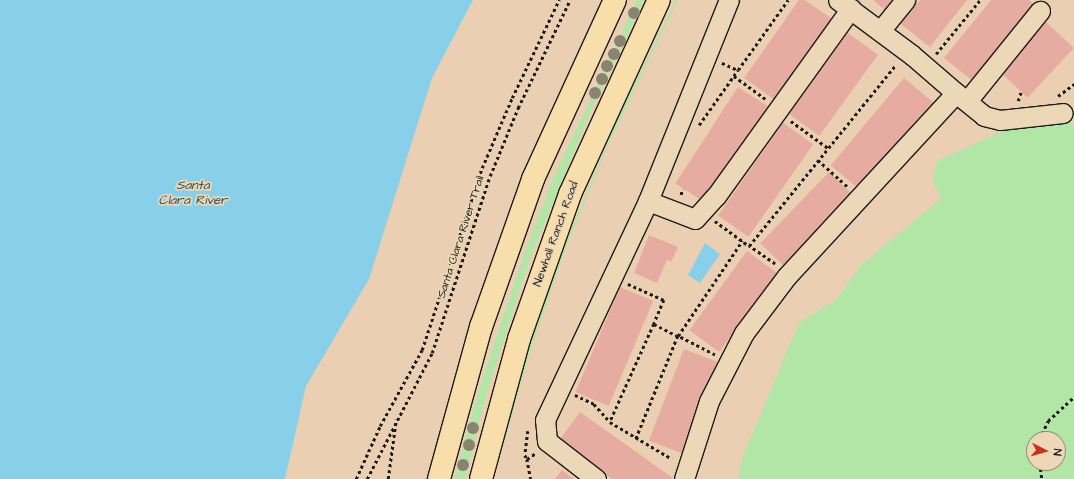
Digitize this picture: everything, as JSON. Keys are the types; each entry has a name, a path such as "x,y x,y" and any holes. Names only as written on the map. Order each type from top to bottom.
{"main road":[{"path":"438,479 481,327 533,179 615,0"},
{"name":"Newhall Ranch Road","path":"482,479 519,339 570,194 659,0"}],"street":[{"path":"596,479 547,441 545,420 611,276 648,201 729,0"},
{"path":"880,31 905,0"},
{"path":"648,201 695,219 716,196 845,4 984,116 1000,120 1063,113"},
{"path":"686,472 709,401 727,362 744,333 787,276 860,197 961,97 1040,11"}],"path":[{"path":"356,479 380,426 422,350 482,168 512,98 559,0"},
{"name":"Santa Clara River Trail","path":"367,479 396,417 432,353 490,176 518,108 570,0"},
{"path":"697,127 788,0"},
{"path":"934,56 980,0"},
{"path":"720,62 738,70"},
{"path":"749,246 895,66"},
{"path":"734,76 771,102"},
{"path":"787,118 828,148"},
{"path":"818,160 860,197"},
{"path":"714,220 787,276"},
{"path":"636,439 678,336 742,241"},
{"path":"610,422 664,300 611,276"},
{"path":"654,324 727,362"},
{"path":"571,394 594,404 610,422 686,472"},
{"path":"1043,431 1048,420 1074,397"},
{"path":"388,479 396,417"},
{"path":"527,459 531,479"}],"green space":[{"path":"637,0 644,0 593,106 531,256 485,399 465,479 454,479 480,386 524,254 552,181"},
{"path":"676,0 678,0 610,141 564,253 530,352 494,479 528,351 562,252 617,120"},
{"path":"1066,121 1074,125 1074,479 738,479 743,456 799,323 836,300 861,265 942,198 933,183 937,161 1014,126"}],"water":[{"name":"Santa Clara River","path":"0,0 473,0 432,78 369,279 306,386 285,479 0,479"},
{"path":"705,243 720,254 700,283 688,275"}],"building":[{"path":"799,0 805,0 832,19 775,100 744,78"},
{"path":"873,0 893,0 885,10"},
{"path":"920,0 967,0 930,47 901,24"},
{"path":"991,0 1029,0 1035,5 973,81 944,58"},
{"path":"1046,22 1074,48 1027,98 1000,72"},
{"path":"848,33 878,55 819,136 789,114"},
{"path":"904,78 934,103 861,190 831,165"},
{"path":"738,87 769,107 706,204 675,183"},
{"path":"783,123 813,144 748,237 718,216"},
{"path":"829,172 856,198 787,269 760,243"},
{"path":"649,235 678,247 671,262 667,260 657,283 634,273"},
{"path":"747,251 777,273 719,352 689,330"},
{"path":"620,287 653,301 609,406 575,392"},
{"path":"684,349 718,362 682,453 649,440"},
{"path":"580,412 673,478 612,479 558,442"},
{"path":"562,470 574,479 555,479"}]}
